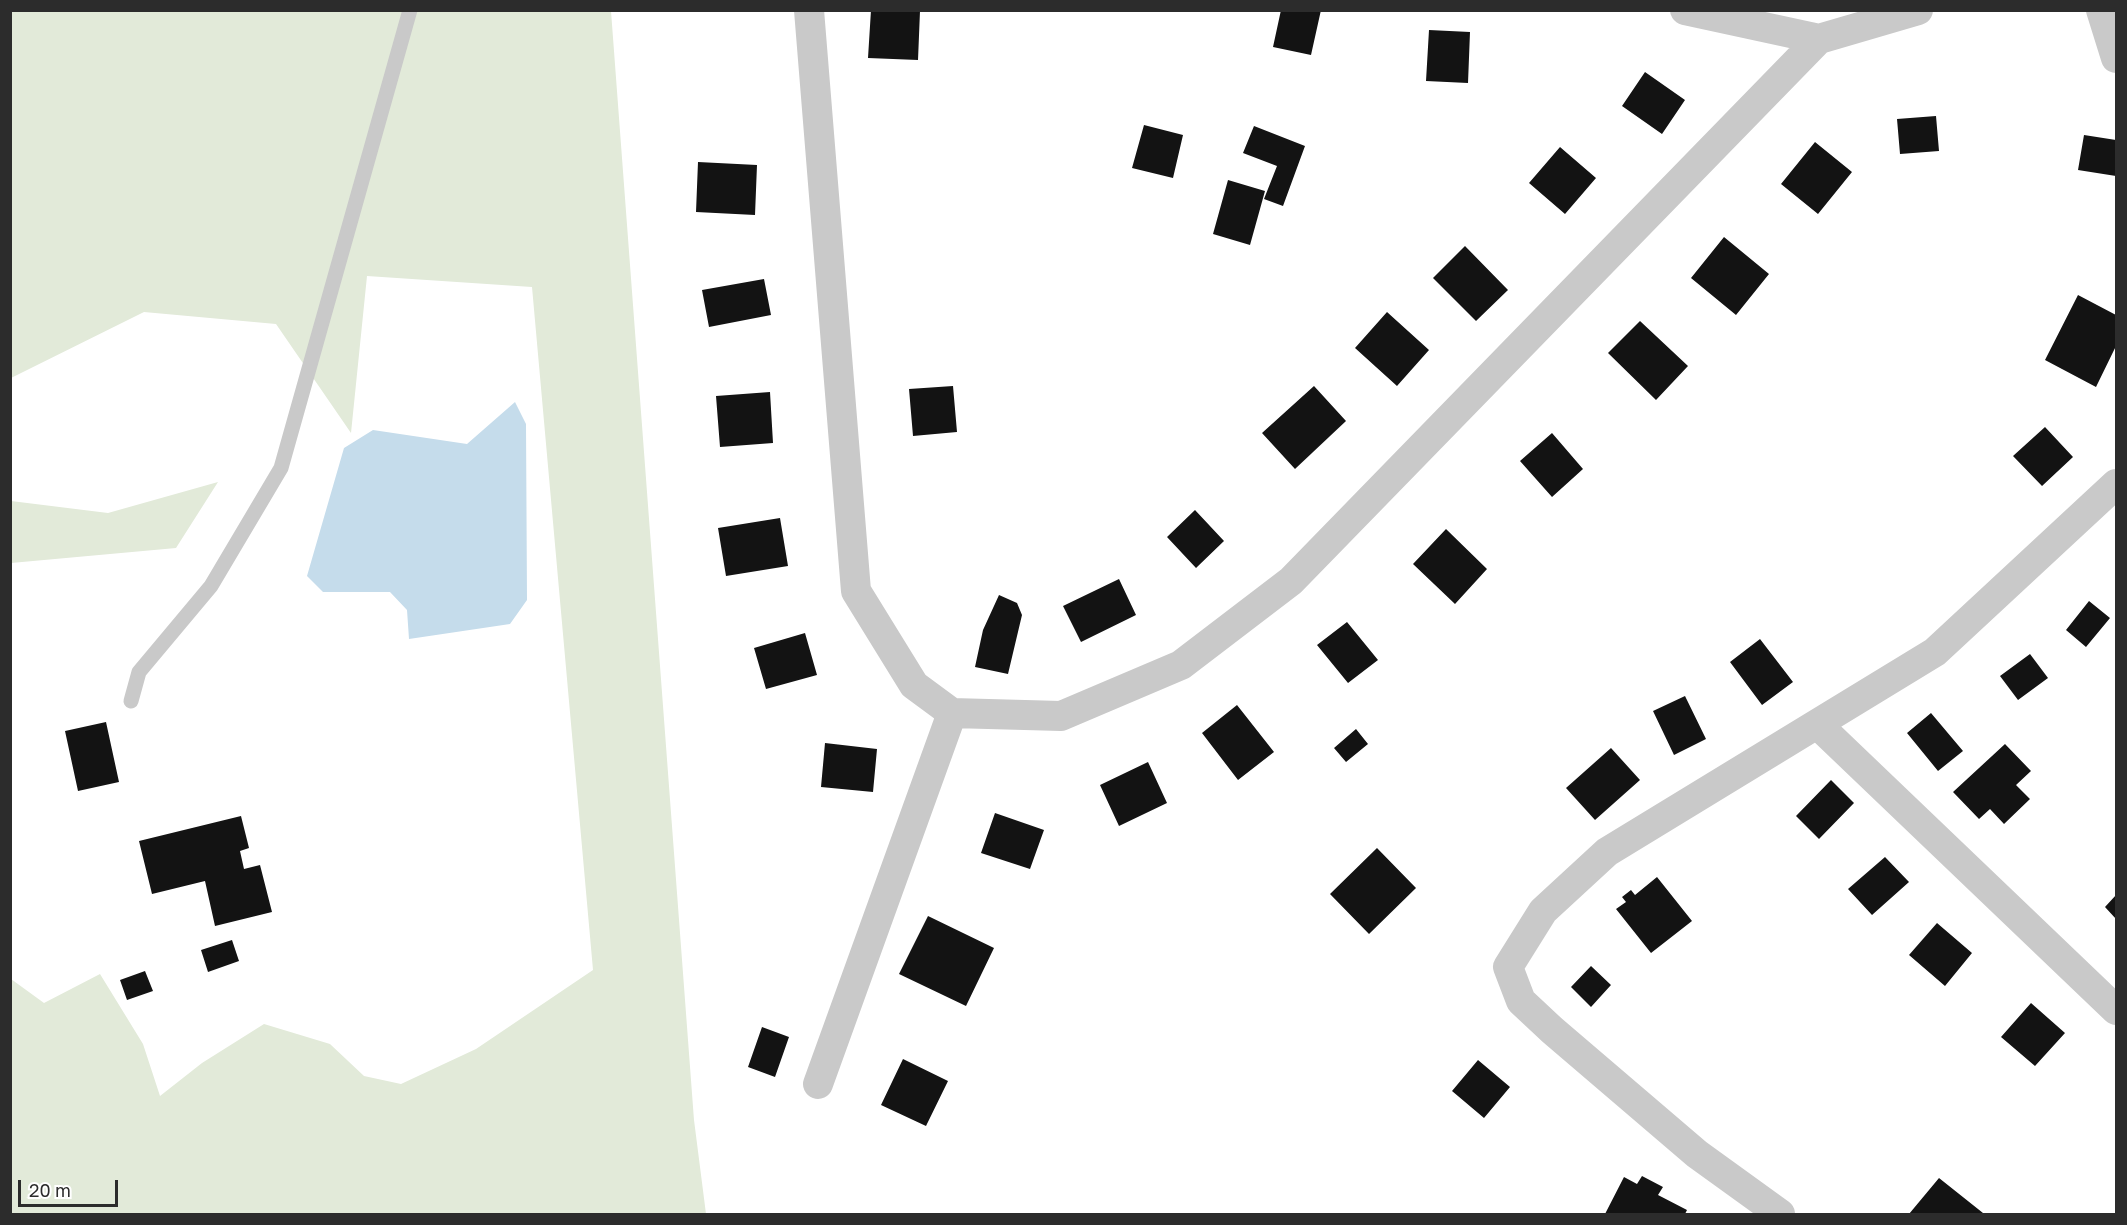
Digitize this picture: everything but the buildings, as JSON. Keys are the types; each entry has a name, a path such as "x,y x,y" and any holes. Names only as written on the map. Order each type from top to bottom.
{"street":[{"path":"809,10 856,591 914,685 951,713 1061,716 1181,665 1292,581 1819,39"},
{"path":"1685,10 1819,39 1918,10"},
{"path":"2101,10 2116,58"},
{"path":"1779,1215 1697,1154 1552,1030 1521,1001 1508,967 1543,911 1607,852 1935,652 2116,484"},
{"path":"818,1084 951,713"},
{"path":"1817,724 2116,1010"}],"lane":[{"path":"130,700 139,672 211,586 281,468 410,10"}],"green space":[{"path":"11,11 611,11 694,1120 706,1214 11,1214 11,979 44,1003 100,974 143,1044 160,1096 202,1063 264,1024 330,1044 364,1076 401,1084 476,1049 593,970 532,287 367,276 351,433 276,324 144,312 11,378"},
{"path":"218,482 176,548 11,563 11,501 108,513"}],"water":[{"path":"515,402 526,424 527,600 510,624 409,639 407,610 390,592 323,592 307,576 344,448 373,430 467,444"}]}
